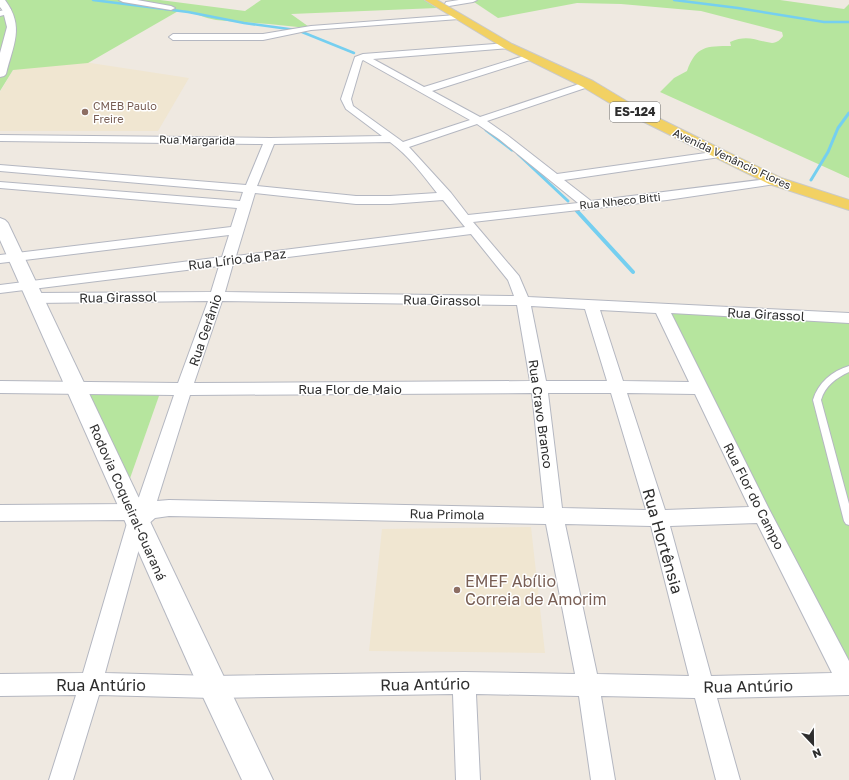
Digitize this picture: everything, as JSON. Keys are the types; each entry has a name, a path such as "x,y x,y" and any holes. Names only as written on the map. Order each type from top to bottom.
{"main road":[{"name":"Avenida Venâncio Flores","path":"430,0 508,46 588,84 633,111 775,181 849,205"},
{"name":"Avenida Venâncio Flores","path":"445,2 474,20 533,52 587,77 641,107 791,178 849,197"}],"street":[{"path":"0,0 4,13 12,27 0,74"},
{"path":"123,0 171,8"},
{"path":"445,2 473,0"},
{"path":"173,37 263,37 311,28 456,16"},
{"path":"363,57 508,46"},
{"path":"424,90 530,56"},
{"path":"363,57 478,120 503,137 587,204"},
{"name":"Rua Cravo Branco","path":"363,57 358,60 346,99 349,107 398,142 447,196 514,280 523,301 539,388 554,516 588,684 604,780"},
{"name":"Rua Margarida","path":"0,138 398,142 478,120 588,84"},
{"name":"Rua Gerânio","path":"134,517 150,496 184,389 217,296 244,205 270,140"},
{"path":"554,178 720,154"},
{"path":"0,168 374,201 447,196"},
{"name":"Rua Nheco Bitti","path":"465,219 667,196 775,181"},
{"path":"0,185 244,205"},
{"name":"Rodovia Coqueiral-Guaraná","path":"0,223 7,258 32,292 134,517 258,780"},
{"path":"7,258 236,230"},
{"name":"Rua Lírio da Paz","path":"0,289 32,292 228,261 475,230"},
{"name":"Rua Girassol","path":"32,292 523,301 849,318"},
{"name":"Rua Hortênsia","path":"591,305 658,518 728,780"},
{"name":"Rua Flor do Campo","path":"661,308 762,515 849,684"},
{"name":"Rua Flor de Maio","path":"0,387 77,389 539,388 616,386 700,388"},
{"name":"Rua Primola","path":"134,517 151,510 169,508 658,518 762,515"},
{"path":"0,513 134,517 91,684 61,780"},
{"path":"464,683 468,780"},
{"name":"Rua Antúrio","path":"0,685 91,684 213,687 464,683 703,687 849,684"}],"lane":[{"path":"849,369 839,373 828,382 818,394 817,400 849,521"}],"shaded area":[{"name":"CMEB Paulo Freire","path":"84,62 189,78 158,131 0,131 0,92 15,67"},
{"name":"EMEF Abílio Correia de Amorim","path":"531,527 545,653 369,651 382,529"}],"green space":[{"path":"0,0 160,0 245,11 261,0 424,0 437,8 291,14 312,29 216,20 180,10 88,63 13,70 0,91 0,12 10,9"},
{"path":"471,0 780,0 844,9 849,4 849,178 660,92 674,78 687,71 694,57 703,49 715,46 731,46 730,42 742,38 774,43 779,41 783,36 782,32 701,11 621,4 577,3 498,18"},
{"path":"665,313 849,322 849,670"},
{"path":"80,391 160,393 128,484"}],"waterway":[{"path":"93,0 188,12 244,23 296,30"},
{"path":"674,0 738,8 824,22 849,22"},
{"path":"302,32 354,53"},
{"path":"811,180 828,152 838,128 849,113"},
{"path":"486,130 512,150"},
{"path":"518,154 568,201"},
{"path":"577,211 633,272"}],"place":[{"name":"CMEB Paulo Freire","path":"85,112"},
{"name":"EMEF Abílio Correia de Amorim","path":"457,590"}]}
